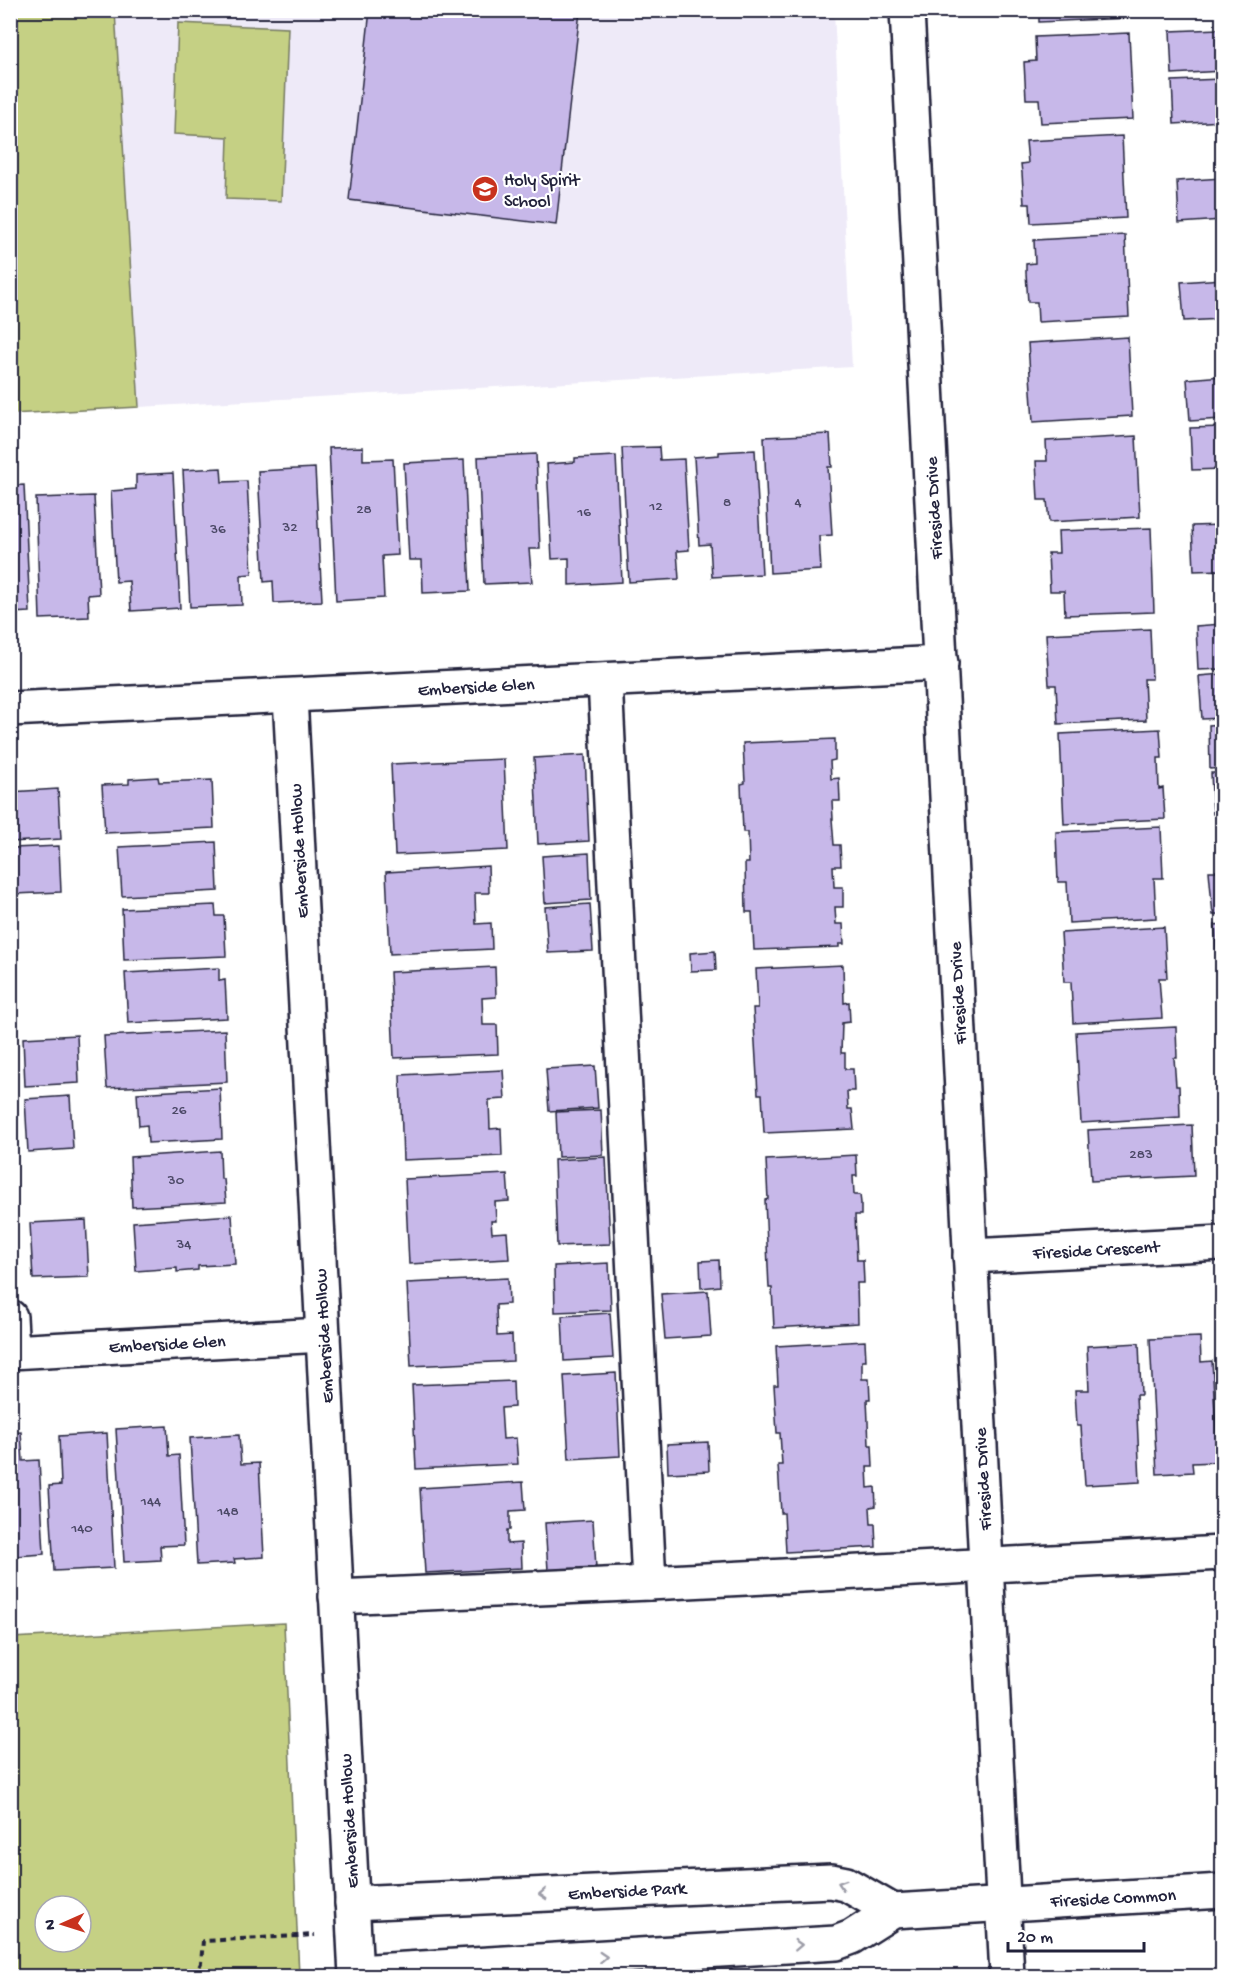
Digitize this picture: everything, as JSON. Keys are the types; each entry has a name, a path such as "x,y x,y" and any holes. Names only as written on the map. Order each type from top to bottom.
{"street":[{"name":"Fireside Drive","path":"907,10 1007,1977"},
{"name":"Emberside Glen","path":"10,709 941,663"},
{"path":"605,680 649,1583"},
{"name":"Emberside Hollow","path":"290,696 356,1974"},
{"name":"Fireside Crescent","path":"970,1256 1222,1243"},
{"path":"10,1317 11,1352"},
{"name":"Emberside Glen","path":"11,1352 323,1335"},
{"path":"336,1598 1222,1553"},
{"name":"Emberside Park","path":"353,1918 831,1881 846,1884 893,1911"},
{"name":"Fireside Common","path":"1004,1904 1222,1891"},
{"path":"356,1974 836,1943 852,1937 893,1911 1004,1904"}],"path":[{"path":"195,1977 201,1963 203,1941 353,1918"}],"shaded area":[{"name":"Holy Spirit School","path":"115,11 834,11 852,367 139,407"}],"green space":[{"path":"11,10 115,11 139,407 11,414"},
{"path":"178,23 288,28 281,201 226,199 228,137 174,134"},
{"path":"284,1623 299,1976 11,1976 11,1638"}],"building":[{"path":"370,10 580,11 556,225 349,200"},
{"path":"1039,10 1129,10 1129,18 1039,22"},
{"path":"1219,29 1222,71 1172,74 1170,31"},
{"path":"1129,33 1133,119 1041,123 1039,99 1026,99 1024,62 1036,61 1035,37"},
{"path":"1221,79 1222,121 1174,124 1172,81"},
{"path":"1122,136 1126,218 1031,223 1030,204 1024,204 1021,164 1028,163 1026,141"},
{"path":"1222,178 1222,220 1179,223 1177,181"},
{"path":"1125,235 1129,317 1038,322 1037,302 1028,302 1026,273 1026,264 1035,263 1034,240"},
{"path":"1222,279 1222,319 1184,321 1181,282"},
{"path":"1128,337 1132,416 1033,422 1028,343"},
{"path":"1222,376 1222,419 1190,421 1187,379"},
{"path":"1222,427 1222,469 1192,470 1190,428"},
{"path":"830,434 832,467 828,467 832,535 819,536 821,570 770,573 764,437"},
{"path":"1136,436 1140,517 1049,522 1047,500 1038,500 1036,461 1047,461 1046,441"},
{"path":"363,447 363,460 393,459 398,555 382,556 384,598 336,601 329,448"},
{"path":"659,447 660,460 684,459 689,550 677,551 679,579 629,582 622,448"},
{"path":"755,450 762,574 712,577 710,544 699,545 694,457 719,455 719,452"},
{"path":"536,454 540,549 529,549 532,582 484,584 478,457"},
{"path":"616,456 622,582 569,585 569,558 552,559 547,464 575,462 575,458"},
{"path":"464,460 470,591 423,593 422,560 409,560 404,463"},
{"path":"221,468 222,482 247,481 252,574 241,575 242,605 190,607 183,470"},
{"path":"315,468 322,601 274,603 273,581 264,582 258,471"},
{"path":"173,473 180,608 131,611 129,581 116,582 111,491 136,489 136,475"},
{"path":"24,485 30,612 10,613 10,486"},
{"path":"94,496 99,594 88,595 89,617 40,619 36,498"},
{"path":"1222,525 1222,570 1194,571 1192,526"},
{"path":"1151,528 1154,612 1065,615 1064,591 1050,591 1048,553 1059,553 1058,531"},
{"path":"1222,624 1222,669 1198,670 1196,626"},
{"path":"1150,629 1152,679 1144,679 1146,720 1058,724 1056,685 1049,685 1046,634"},
{"path":"1222,674 1222,718 1202,719 1199,676"},
{"path":"1222,724 1222,768 1210,769 1209,725"},
{"path":"1160,729 1162,758 1158,758 1159,789 1163,788 1165,819 1064,824 1060,734"},
{"path":"835,739 835,760 830,761 831,779 839,778 840,801 832,801 832,819 834,845 840,845 841,866 833,866 834,887 843,887 843,907 835,907 836,924 843,924 844,944 839,944 839,947 754,950 752,912 746,912 745,863 749,863 748,832 743,832 741,784 745,783 743,743"},
{"path":"585,755 589,841 538,844 534,758"},
{"path":"504,759 508,850 395,855 391,764"},
{"path":"1211,773 1222,773 1222,814 1213,814"},
{"path":"158,777 159,782 212,780 214,828 105,833 102,785 129,784 129,779"},
{"path":"58,789 61,839 11,842 10,792"},
{"path":"1161,827 1163,878 1154,878 1156,918 1069,923 1067,882 1058,882 1056,832"},
{"path":"216,842 218,891 122,896 119,847"},
{"path":"59,846 61,892 15,894 13,848"},
{"path":"589,853 591,900 545,903 542,856"},
{"path":"488,866 489,893 475,893 476,924 491,923 492,949 390,954 386,872"},
{"path":"1209,871 1222,871 1222,915 1213,915"},
{"path":"590,904 593,951 548,953 545,907"},
{"path":"215,905 216,916 224,916 226,956 124,960 122,909"},
{"path":"1222,924 1222,967 1217,968 1215,925"},
{"path":"1164,927 1167,978 1159,978 1162,1018 1073,1023 1071,982 1064,982 1061,933"},
{"path":"715,951 716,970 691,971 690,953"},
{"path":"843,965 844,1003 849,1002 850,1022 842,1023 841,1053 845,1053 845,1069 853,1069 854,1091 847,1091 848,1109 852,1109 854,1129 764,1133 762,1094 758,1094 753,1008 758,1008 756,969"},
{"path":"495,967 496,997 482,998 483,1025 497,1025 498,1054 394,1058 390,972"},
{"path":"219,968 219,981 225,980 227,1018 128,1023 125,973"},
{"path":"1176,1027 1177,1058 1174,1058 1176,1086 1179,1086 1180,1117 1081,1123 1076,1032"},
{"path":"225,1030 227,1082 107,1088 104,1036"},
{"path":"77,1035 79,1083 25,1086 23,1038"},
{"path":"595,1066 598,1108 549,1111 546,1069"},
{"path":"503,1070 505,1099 489,1100 490,1129 501,1128 502,1156 403,1160 400,1075"},
{"path":"220,1088 222,1139 148,1143 147,1125 139,1126 137,1093"},
{"path":"70,1096 73,1149 28,1152 25,1099"},
{"path":"601,1110 603,1155 558,1157 556,1112"},
{"path":"1192,1125 1194,1176 1091,1181 1088,1130"},
{"path":"220,1151 221,1179 224,1179 226,1202 132,1207 130,1157"},
{"path":"856,1155 857,1176 853,1176 854,1195 860,1195 861,1203 861,1215 855,1215 857,1260 863,1260 864,1283 857,1283 858,1323 774,1328 772,1288 769,1288 765,1200 768,1199 766,1160"},
{"path":"606,1157 610,1244 557,1246 554,1160"},
{"path":"507,1174 509,1201 495,1202 496,1221 491,1221 492,1233 507,1232 509,1259 409,1264 405,1179"},
{"path":"232,1215 235,1264 198,1266 198,1270 177,1272 177,1268 136,1271 133,1222"},
{"path":"86,1220 89,1277 33,1279 30,1223"},
{"path":"719,1260 720,1286 701,1288 700,1261"},
{"path":"609,1263 611,1310 555,1312 554,1266"},
{"path":"508,1278 509,1304 496,1305 497,1336 512,1335 513,1361 411,1366 407,1283"},
{"path":"708,1291 711,1336 665,1339 661,1294"},
{"path":"610,1313 613,1358 564,1361 562,1316"},
{"path":"1200,1337 1201,1362 1212,1361 1218,1462 1192,1463 1193,1472 1157,1474 1150,1339"},
{"path":"865,1341 866,1361 862,1361 862,1379 869,1379 870,1399 867,1399 869,1445 872,1445 873,1467 867,1467 868,1488 875,1487 876,1506 870,1507 871,1524 875,1524 876,1547 786,1552 778,1465 782,1465 780,1433 777,1433 774,1385 778,1385 776,1346"},
{"path":"1139,1343 1141,1395 1136,1395 1140,1482 1085,1485 1081,1426 1077,1426 1075,1390 1089,1390 1087,1346"},
{"path":"616,1373 620,1456 569,1459 564,1376"},
{"path":"513,1381 514,1407 501,1408 503,1439 516,1438 518,1464 416,1469 412,1385"},
{"path":"167,1426 169,1456 179,1455 184,1545 160,1546 161,1560 124,1562 116,1429"},
{"path":"21,1432 23,1461 39,1460 44,1554 16,1556 16,1560 10,1560 10,1433"},
{"path":"107,1433 114,1568 54,1571 49,1486 61,1485 59,1436"},
{"path":"239,1435 241,1464 259,1463 264,1557 234,1559 235,1563 197,1565 190,1438"},
{"path":"708,1442 709,1471 668,1473 667,1444"},
{"path":"523,1482 525,1510 510,1511 510,1530 507,1530 507,1544 521,1543 522,1568 425,1573 420,1488"},
{"path":"593,1520 596,1568 548,1570 545,1523"}],"place":[{"name":"Holy Spirit School","path":"485,189"}]}
